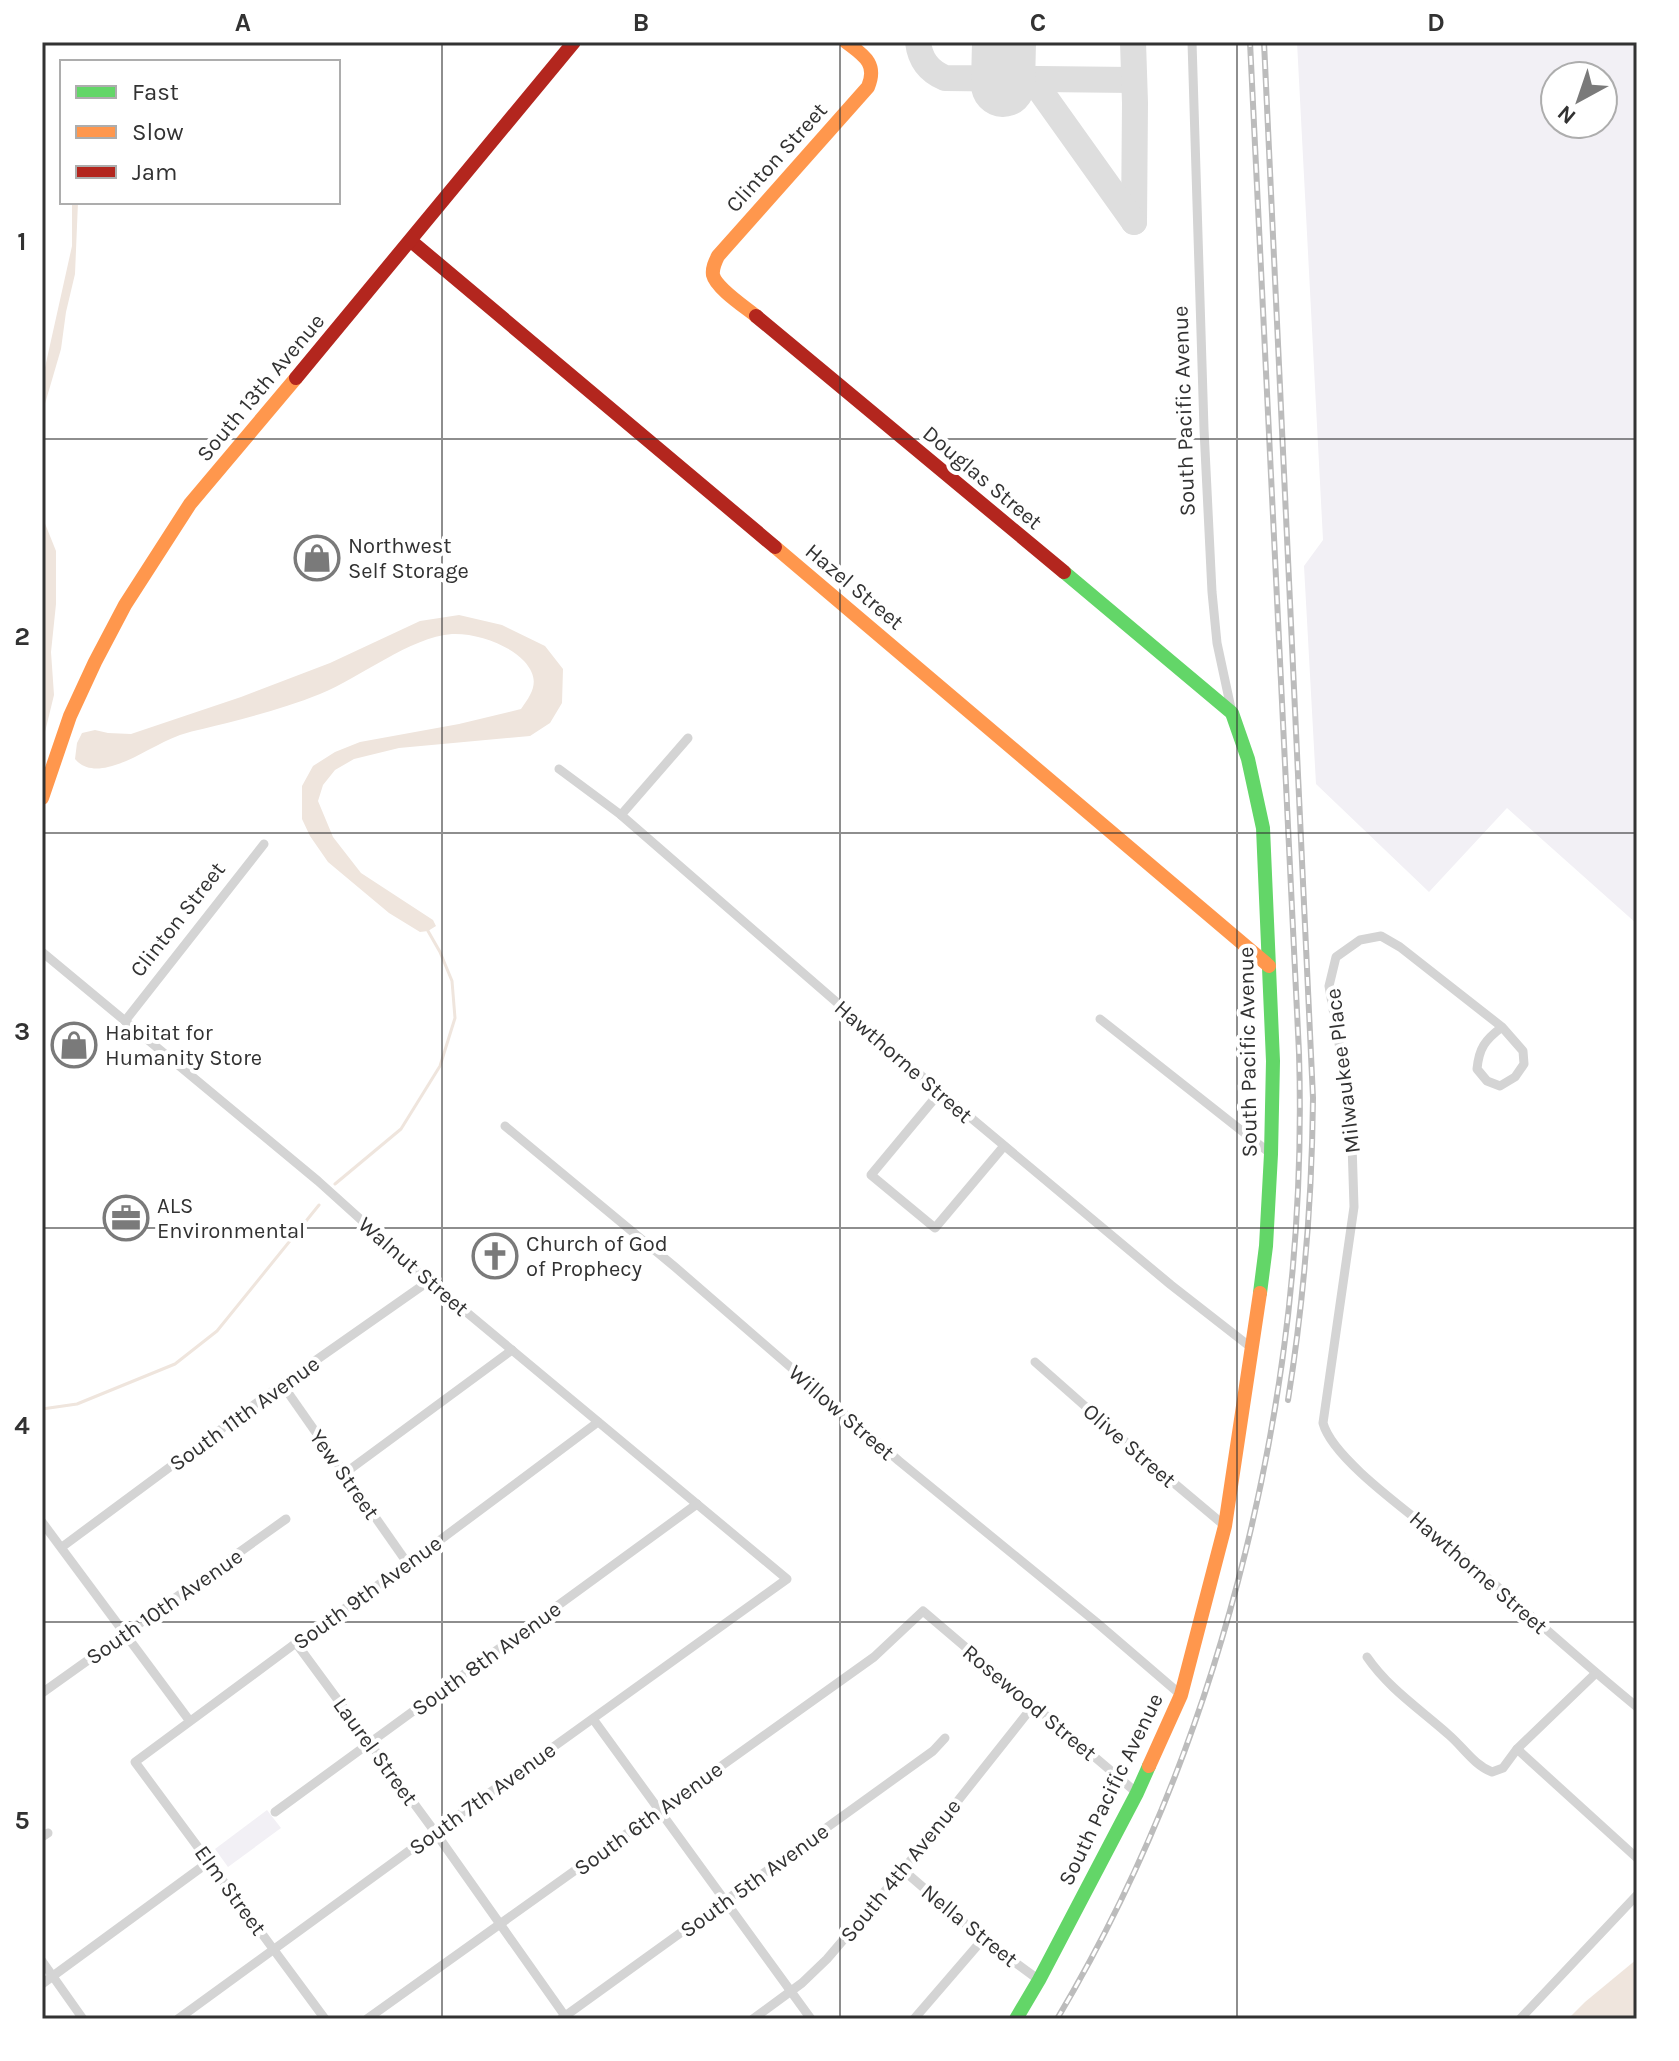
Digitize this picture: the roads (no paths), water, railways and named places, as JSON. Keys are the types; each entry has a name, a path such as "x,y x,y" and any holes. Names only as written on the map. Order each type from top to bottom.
{"street":[{"name":"South 13th Avenue","path":"42,798 70,716 95,662 125,605 190,504 574,42"},
{"name":"Clinton Street","path":"712,271 718,256 868,87 873,72 868,59 846,42"},
{"name":"South Pacific Avenue","path":"1016,2019 1137,1793 1181,1695 1225,1526 1266,1246 1273,1061 1263,828 1248,759 1232,713 1217,643 1212,592 1192,42"},
{"name":"Hazel Street","path":"411,241 903,653 1269,966"},
{"name":"Douglas Street","path":"712,271 718,284 1232,713"},
{"path":"621,815 688,738"},
{"name":"Hawthorne Street","path":"559,769 621,815 940,1092 1171,1285 1253,1349"},
{"name":"Clinton Street","path":"125,1021 264,844"},
{"name":"Milwaukee Place","path":"1326,1433 1323,1414 1354,1207 1351,1112 1329,986 1336,957 1360,940 1381,936 1400,947 1502,1027"},
{"name":"Walnut Street","path":"42,952 318,1181 429,1281 787,1579"},
{"path":"1100,1019 1271,1154"},
{"path":"1502,1027 1523,1051 1524,1064 1515,1077 1500,1086 1487,1081 1477,1069 1478,1054 1488,1038 1502,1027"},
{"path":"940,1092 871,1175 935,1228 1004,1146"},
{"name":"Willow Street","path":"505,1126 675,1267 899,1461 1181,1695"},
{"name":"South 11th Avenue","path":"62,1547 282,1384 429,1281"},
{"path":"345,1473 512,1350"},
{"name":"Olive Street","path":"1035,1362 1225,1526"},
{"name":"Yew Street","path":"282,1384 408,1564"},
{"name":"South 9th Avenue","path":"135,1762 598,1422"},
{"name":"Hawthorne Street","path":"1326,1433 1340,1452 1369,1480 1637,1707"},
{"name":"South 8th Avenue","path":"275,1812 697,1504"},
{"name":"South 10th Avenue","path":"42,1693 286,1519"},
{"path":"42,1522 189,1720"},
{"name":"South 7th Avenue","path":"178,2019 787,1579"},
{"name":"Rosewood Street","path":"923,1611 1137,1793"},
{"name":"South 6th Avenue","path":"367,2019 874,1657 923,1611"},
{"name":"Laurel Street","path":"296,1643 435,1832 563,2017"},
{"path":"1367,1657 1400,1696 1451,1736 1482,1768 1492,1772 1503,1768 1517,1749 1596,1673"},
{"name":"South 4th Avenue","path":"753,2019 802,1983 827,1959 903,1870 1033,1706"},
{"path":"593,1719 811,2019"},
{"name":"South 5th Avenue","path":"563,2017 933,1751 945,1738"},
{"path":"1517,1749 1637,1858"},
{"name":"Elm Street","path":"135,1762 325,2019"},
{"path":"42,1984 210,1861"},
{"name":"Nella Street","path":"903,1870 983,1939 1039,1980"},
{"path":"1520,2019 1637,1895"},
{"path":"914,2019 983,1939"},
{"path":"42,1961 83,2019"}],"waterway":[{"path":"335,1184 401,1129 440,1066 455,1018 452,981 428,931"},
{"path":"42,1409 77,1404 175,1364 217,1331 319,1205"}],"railway":[{"path":"1057,2019 1116,1909 1168,1795 1210,1676 1245,1553 1271,1429 1289,1303 1298,1178 1299,1053 1250,42"},
{"path":"1264,42 1313,1098 1306,1250 1288,1400"}],"place":[{"name":"Northwest Self Storage","path":"317,558"},
{"name":"Habitat for Humanity Store","path":"74,1045"},
{"name":"ALS Environmental","path":"126,1218"},
{"name":"Church of God of Prophecy","path":"495,1256"}]}
